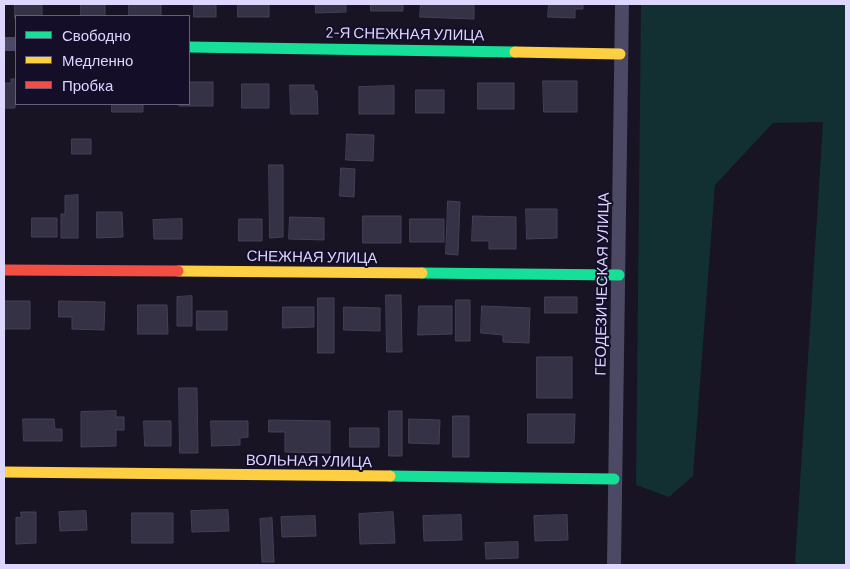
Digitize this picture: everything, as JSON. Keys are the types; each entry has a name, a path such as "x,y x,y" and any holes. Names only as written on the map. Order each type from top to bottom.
{"street":[{"name":"ГЕОДЕЗИЧЕСКАЯ УЛИЦА","path":"614,565 622,4"},
{"name":"2-Я СНЕЖНАЯ УЛИЦА","path":"190,47 620,54"},
{"name":"СНЕЖНАЯ УЛИЦА","path":"4,270 619,275"},
{"name":"ВОЛЬНАЯ УЛИЦА","path":"4,472 614,479"}],"green space":[{"path":"641,4 846,4 846,565 798,565 795,562 823,122 773,123 715,185 693,476 669,497 636,485"}],"building":[{"path":"15,4 42,4 42,15 15,15"},
{"path":"81,4 105,4 105,15 81,15"},
{"path":"129,4 161,4 161,15 129,15"},
{"path":"194,4 216,4 216,17 194,17"},
{"path":"238,4 269,4 269,17 238,17"},
{"path":"316,4 346,4 346,12 316,13"},
{"path":"371,4 403,4 403,11 371,11"},
{"path":"421,4 474,4 474,19 420,17"},
{"path":"549,4 583,4 583,9 575,9 575,18 548,17"},
{"path":"11,79 15,79 15,108 4,108 4,83 11,83"},
{"path":"543,81 577,81 577,112 544,112"},
{"path":"190,82 213,82 213,106 179,106 190,105"},
{"path":"478,83 514,83 514,109 478,109"},
{"path":"242,84 269,84 269,108 242,108"},
{"path":"290,85 314,85 314,91 317,91 318,114 291,114"},
{"path":"394,86 394,114 359,114 359,87"},
{"path":"416,90 444,90 444,113 416,113"},
{"path":"112,105 143,105 143,112 112,112"},
{"path":"347,134 374,135 373,161 346,160"},
{"path":"72,139 91,139 91,154 72,154"},
{"path":"269,165 283,165 283,237 270,238"},
{"path":"341,168 355,169 354,197 340,196"},
{"path":"78,195 78,238 61,238 61,214 65,214 65,196"},
{"path":"448,201 460,202 458,255 446,254"},
{"path":"526,209 557,209 557,238 527,239"},
{"path":"97,212 122,212 123,237 97,238"},
{"path":"363,216 401,216 401,243 363,243"},
{"path":"473,216 516,217 516,249 489,249 489,241 472,241"},
{"path":"290,217 324,218 324,240 289,239"},
{"path":"32,218 57,218 57,237 32,237"},
{"path":"182,219 182,239 154,239 153,220"},
{"path":"239,219 262,219 262,241 239,241"},
{"path":"410,219 444,219 444,242 410,242"},
{"path":"386,295 401,295 402,352 387,352"},
{"path":"192,296 192,326 177,326 177,297"},
{"path":"545,297 577,297 577,313 545,313"},
{"path":"318,298 334,298 334,353 318,353"},
{"path":"456,300 470,300 470,341 456,341"},
{"path":"4,301 30,301 30,329 4,329"},
{"path":"59,301 105,302 104,330 72,329 72,317 59,317"},
{"path":"138,305 167,305 168,334 138,334"},
{"path":"419,306 452,306 452,334 418,335"},
{"path":"482,306 530,308 529,343 503,342 503,335 481,333"},
{"path":"283,307 314,307 314,327 283,328"},
{"path":"344,307 380,308 380,331 344,330"},
{"path":"197,311 227,311 227,330 197,330"},
{"path":"537,357 572,357 572,398 537,398"},
{"path":"179,388 197,388 198,453 180,453"},
{"path":"116,411 116,417 124,417 124,430 116,430 116,446 81,447 81,412"},
{"path":"389,411 402,411 402,456 389,456"},
{"path":"528,414 575,414 574,443 528,443"},
{"path":"453,416 469,416 469,457 453,457"},
{"path":"23,419 54,419 55,429 62,429 62,441 24,441"},
{"path":"409,419 440,420 439,444 409,443"},
{"path":"269,420 330,421 330,453 285,452 285,432 269,432"},
{"path":"144,421 171,421 171,446 145,446"},
{"path":"211,421 248,421 248,437 240,438 240,445 212,446"},
{"path":"350,428 379,428 379,447 350,447"},
{"path":"228,510 229,531 192,532 191,511"},
{"path":"86,511 87,530 60,531 59,512"},
{"path":"21,512 36,512 36,543 16,544 16,517 21,518"},
{"path":"393,512 395,543 360,544 359,514"},
{"path":"132,513 173,513 173,543 132,543"},
{"path":"461,515 462,540 424,541 423,516"},
{"path":"567,515 568,540 535,541 534,516"},
{"path":"315,516 316,536 282,537 281,517"},
{"path":"272,518 274,562 262,562 260,519"},
{"path":"518,542 518,558 486,559 485,543"}],"traffic: fast":[{"path":"190,47 515,52"},
{"path":"422,273 619,275"},
{"path":"390,476 614,479"}],"traffic: slow":[{"path":"515,52 620,54"},
{"path":"178,271 422,273"},
{"path":"4,472 390,476"}],"traffic: jam":[{"path":"4,270 178,271"}]}
